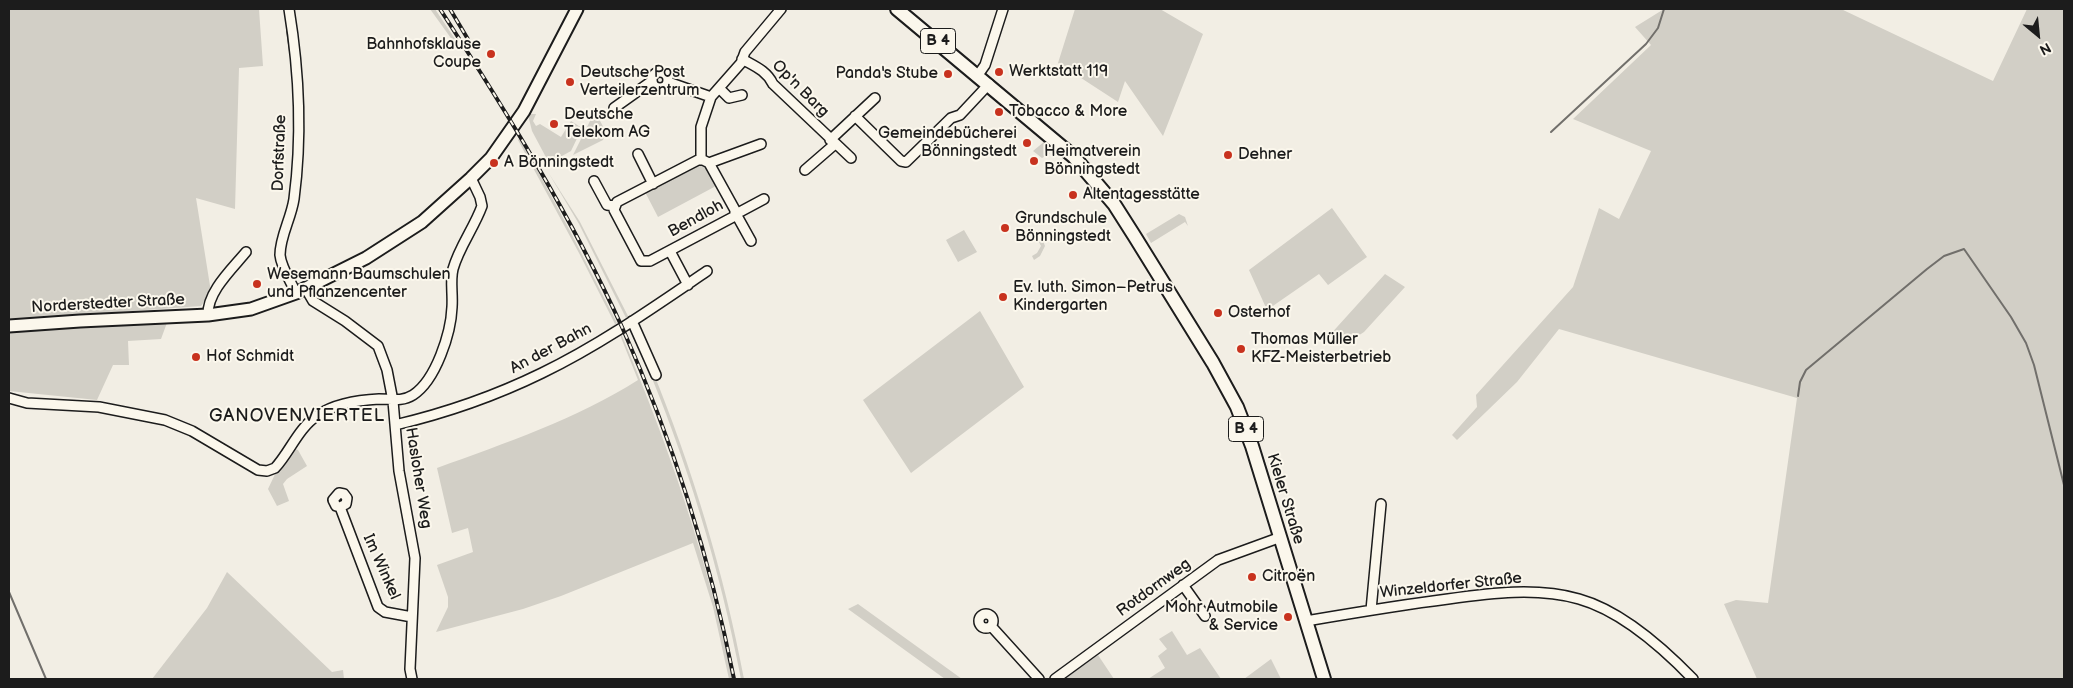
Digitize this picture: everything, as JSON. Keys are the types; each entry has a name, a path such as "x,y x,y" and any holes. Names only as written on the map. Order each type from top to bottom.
{"main road":[{"name":"Norderstedter Straße","path":"9,326 208,315 251,309 301,291 392,243 422,222 472,178 491,158 524,111 577,9"},
{"name":"Kieler Straße","path":"897,9 1074,157 1114,204 1213,363 1237,407 1252,446 1324,679"}],"street":[{"name":"Dorfstraße","path":"289,9 297,77 297,150 294,199 289,222 280,241 280,257 301,291"},
{"name":"Bendloh","path":"751,241 705,162 702,126 711,97 741,63 743,56 781,9"},
{"path":"978,75 985,65 1003,9"},
{"name":"Op'n Barg","path":"743,56 759,70 767,74 773,84 851,158"},
{"path":"614,108 652,81 654,74 662,72 667,76 668,82 711,97"},
{"path":"855,116 904,162 909,160 951,118 960,115 989,84"},
{"path":"719,88 729,98 742,95"},
{"path":"805,170 855,116 875,98"},
{"path":"614,206 617,202 653,184 705,162 761,144"},
{"path":"638,154 653,184"},
{"path":"9,398 27,403 99,407 165,420 192,431 258,470 267,472 275,468 283,460 304,428 317,416 336,406 355,401 404,399 417,392 432,372 443,347 451,318 454,268 482,206 472,178"},
{"name":"Bendloh","path":"594,181 607,205 614,206 614,210 641,261 650,261 670,251 732,219 736,214 764,199"},
{"name":"Bendloh","path":"670,251 688,285"},
{"name":"Norderstedter Straße","path":"208,315 210,301 224,278 246,252"},
{"name":"An der Bahn","path":"395,424 448,412 542,374 632,321 707,271"},
{"name":"Hasloher Weg","path":"301,291 378,346 387,370 393,400 399,471 416,558 410,669 412,679"},
{"path":"632,321 656,374"},
{"path":"1372,610 1381,504"},
{"name":"Im Winkel","path":"340,508 378,607 385,612 412,617"},
{"name":"Rotdornweg","path":"1055,679 1218,560 1281,537"},
{"path":"1184,585 1205,616"},
{"name":"Winzeldorfer Straße","path":"1306,621 1469,596 1513,592 1548,593 1580,599 1609,612 1650,639 1693,679"},
{"path":"991,626 1039,679"}],"shaded area":[{"path":"9,9 259,9 263,66 239,68 235,209 196,198 211,292 201,306 9,320"},
{"path":"430,9 435,9 455,39 453,41"},
{"path":"1075,9 1160,9 1203,34 1163,136 1125,81 1118,102 1058,63"},
{"path":"1664,9 1841,9 1993,81 2027,9 2064,9 2064,679 1757,679 1724,604 1736,600 1768,603 1797,398 1559,329 1517,382 1457,440 1452,435 1477,407 1476,395 1573,287 1599,208 1619,219 1651,151 1573,119 1651,45 1635,27"},
{"path":"536,114 533,121 536,126 540,124 561,137 571,121 582,128 571,151 549,163 532,131 528,115"},
{"path":"593,115 599,119 606,132 603,140 573,155"},
{"path":"520,138 617,323 588,347 505,387 503,384 544,368 584,347 615,324 518,140"},
{"path":"1045,141 1055,150 1042,158 1033,151"},
{"path":"699,163 705,166 716,186 658,217 645,192"},
{"path":"548,172 580,222 628,316 626,318 579,224"},
{"path":"1332,208 1367,257 1328,285 1319,274 1267,310 1249,270"},
{"path":"1179,214 1185,217 1188,226 1185,222 1151,243 1146,234"},
{"path":"964,230 977,252 958,262 946,240"},
{"path":"1039,230 1045,246 1040,256 1034,260 1032,256 1037,253 1041,246 1034,232"},
{"path":"1385,274 1405,287 1364,332 1347,343 1328,337"},
{"path":"980,311 1024,387 911,473 863,400"},
{"path":"168,320 161,339 128,341 129,365 113,365 97,400 9,391 9,330"},
{"path":"620,331 638,373 685,502 711,590 732,679 729,679 713,607 693,543 561,596 523,609 436,632 448,607 448,597 437,565 473,552 468,528 452,533 437,468 565,418 590,407 638,380 620,335 590,354 544,377"},
{"path":"642,354 651,367 693,482 717,560 744,679 741,679 723,596 700,514 673,433"},
{"path":"1250,421 1271,480 1269,481 1248,423"},
{"path":"293,448 298,450 307,466 287,479 283,484 289,501 277,506 268,489 277,470"},
{"path":"227,572 332,672 343,670 344,679 152,679 207,608"},
{"path":"858,604 962,679 945,679 848,609"},
{"path":"1172,631 1187,655 1200,648 1221,679 1148,679 1165,668 1158,656 1167,649 1159,639"},
{"path":"1098,655 1114,679 1063,679"},
{"path":"1271,659 1281,679 1244,679"}],"waterway":[{"path":"1551,132 1646,44 1658,28 1664,9"},
{"path":"287,31 290,51"},
{"path":"1798,396 1800,382 1806,370 1927,269 1944,256 1964,249 2011,317 2026,343 2034,365 2064,485"},
{"path":"9,592 46,679"}],"railway":[{"path":"440,9 537,165 581,245 622,327 657,412 688,500 713,589 734,679"},
{"path":"450,9 469,41"}],"place":[{"name":"Bahnhofsklause Coupe","path":"491,54"},
{"name":"Werktstatt 119","path":"999,72"},
{"name":"Panda's Stube","path":"948,74"},
{"name":"Deutsche Post Verteilerzentrum","path":"570,82"},
{"name":"Tobacco & More","path":"999,112"},
{"name":"Deutsche Telekom AG","path":"554,124"},
{"name":"Gemeindebücherei Bönningstedt","path":"1027,143"},
{"name":"Dehner","path":"1228,155"},
{"name":"Heimatverein Bönningstedt","path":"1034,161"},
{"name":"A Bönningstedt","path":"494,163"},
{"name":"Altentagesstätte","path":"1073,195"},
{"name":"Grundschule Bönningstedt","path":"1005,228"},
{"name":"Wesemann Baumschulen und Pflanzencenter","path":"257,284"},
{"name":"Ev. luth. Simon–Petrus Kindergarten","path":"1003,297"},
{"name":"Osterhof","path":"1218,313"},
{"name":"Thomas Müller KFZ-Meisterbetrieb","path":"1241,349"},
{"name":"Hof Schmidt","path":"196,357"},
{"name":"Citroën","path":"1252,577"},
{"name":"Mohr Autmobile & Service","path":"1288,617"}],"district":[{"name":"GANOVENVIERTEL","path":"297,416"}]}
